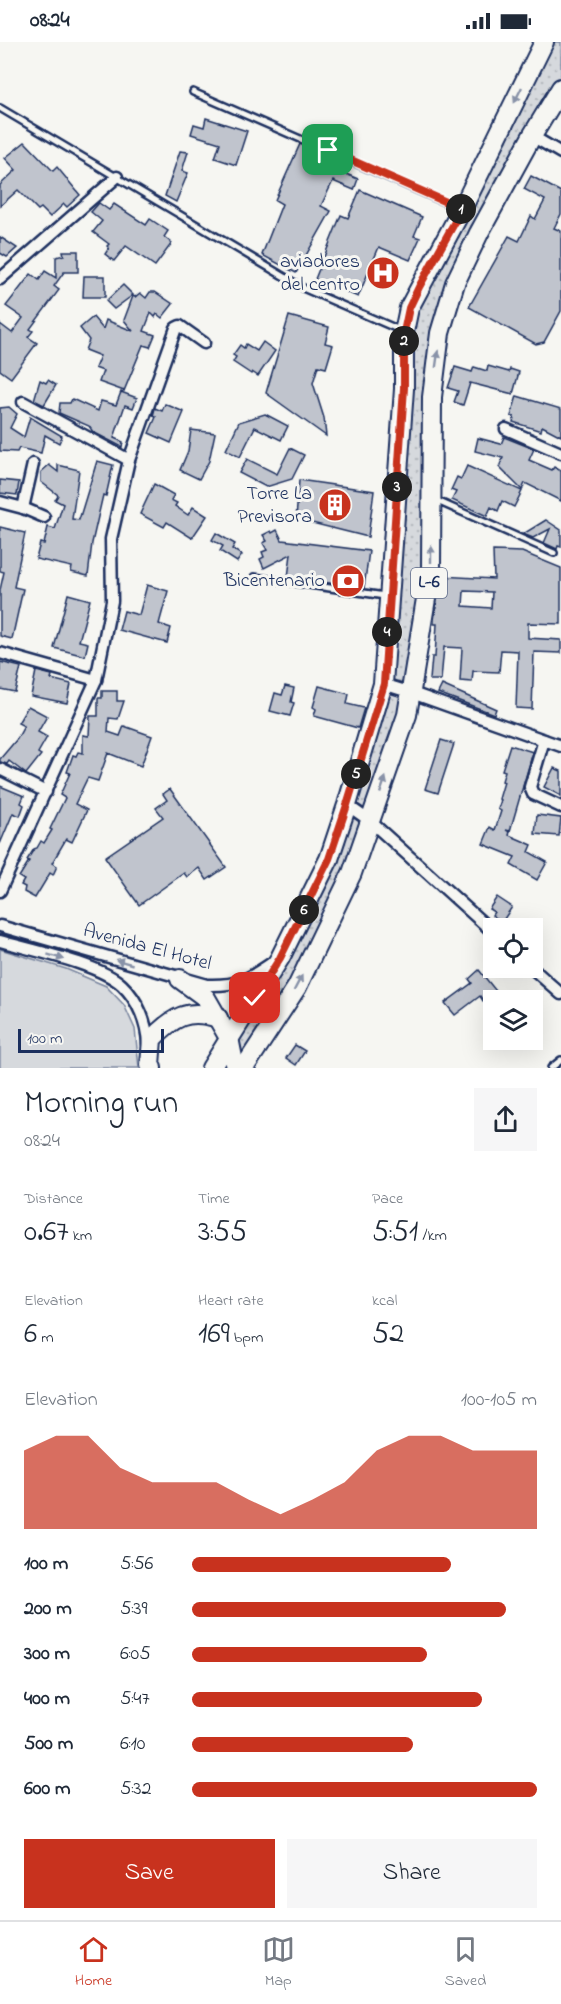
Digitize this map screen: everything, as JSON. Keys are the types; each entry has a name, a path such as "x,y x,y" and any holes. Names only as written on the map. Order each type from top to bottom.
{"main road":[{"name":"L-6","path":"211,1068 280,958 329,859 347,805 384,684 404,388 404,332 409,308 462,209 544,42"},
{"name":"L-6","path":"244,1068 297,987 352,873 407,715 431,568 432,397 440,333 455,283 479,233 561,88"},
{"path":"180,979 206,998 229,1038 235,1068"},
{"path":"150,1067 152,1039 169,1023 201,1012 218,1018"}],"street":[{"path":"532,136 561,153"},
{"path":"0,279 117,177"},
{"path":"0,891 96,680 112,601 111,539 129,460 176,328 180,326 204,343"},
{"path":"23,402 129,460"},
{"path":"506,429 561,453"},
{"path":"23,508 33,464"},
{"path":"0,502 44,517"},
{"path":"0,652 96,680"},
{"path":"384,684 561,746"},
{"path":"544,740 530,787 533,794 561,807"},
{"path":"0,769 46,792"},
{"path":"347,805 370,821 483,923"},
{"name":"Avenida El Hotel","path":"0,926 207,985 225,986 246,981 280,958"},
{"name":"Avenida El Hotel","path":"0,940 87,966 106,974 123,986 138,1006 147,1031 150,1067"},
{"path":"543,978 561,994"}],"lane":[{"path":"193,92 462,209"},
{"path":"0,108 305,289 404,332"},
{"path":"431,499 554,553"},
{"path":"254,577 390,597"},
{"path":"551,1068 561,1060"}],"shaded area":[{"path":"544,42 561,42 561,88 532,136 440,333 431,568 412,693 352,873 244,1068 211,1068 329,859 383,684 404,332"},
{"path":"0,949 66,969 106,986 124,1005 135,1029 139,1068 0,1068"}],"building":[{"path":"206,118 247,131 236,165 215,158 220,143 191,134 194,124 204,127"},
{"path":"25,142 53,171 57,167 80,195 67,207 64,204 50,217 41,208 38,210 18,190 0,206 0,185 16,170 5,158"},
{"path":"300,144 342,163 339,171 358,179 354,190 333,181 321,206 331,211 296,273 262,255 282,204 275,200"},
{"path":"180,151 188,152 182,171 188,173 176,202 165,196"},
{"path":"531,176 561,192 561,214 554,228 561,231 561,311 544,342 536,344 469,307 509,236 519,241 531,216 535,219 545,200 524,189"},
{"path":"360,190 422,217 414,236 420,238 410,260 379,247 358,297 315,279 341,215 348,218"},
{"path":"99,203 109,210 114,204 146,225 150,219 168,231 164,237 172,243 155,266 126,246 114,261 105,254 109,244 93,232 102,221 91,212"},
{"path":"0,237 17,248 7,257 0,253"},
{"path":"63,251 78,251 78,272 64,272 54,286 59,290 30,329 33,331 28,337 37,343 11,378 0,370 0,324 12,333 23,318 6,306 31,274 39,280 45,271 56,278 56,257 64,255"},
{"path":"84,276 105,276 105,297 83,297"},
{"path":"123,285 133,295 114,309 106,301"},
{"path":"150,292 155,292 173,304 162,318 157,314 155,317 151,313 144,331 155,335 150,347 143,345 124,391 99,382 103,371 95,368 100,356 85,350 89,340 80,328 93,317 103,329 106,320 133,331 124,320 133,296 140,293 146,298"},
{"path":"289,316 329,327 325,343 333,345 326,368 318,366 313,383 324,418 326,436 266,393"},
{"path":"263,342 275,351 258,376 233,362 236,357 233,355 240,345 244,348 246,344 257,351"},
{"path":"488,366 509,372 510,369 519,372 513,394 470,383 463,405 454,402 458,391 448,388 455,367 472,372 474,367 487,371"},
{"path":"40,380 46,383 48,380 56,385 44,405 34,400"},
{"path":"121,392 137,398 133,408 125,405 114,438 123,442 122,447 93,432 89,426 59,413 60,403 70,403 72,399 98,411 101,401 116,405"},
{"path":"517,396 561,409 561,436 542,426 541,431 513,422 514,417 511,416"},
{"path":"165,404 184,412 171,443 149,433 156,417 153,416 155,408 162,411"},
{"path":"9,407 17,414 10,428 24,437 30,417 62,436 59,443 45,435 41,453 19,448 17,452 0,451 0,408"},
{"path":"265,414 288,426 281,440 255,427 240,457 226,450 239,422"},
{"path":"191,430 215,433 209,461 199,479 180,470 188,451"},
{"path":"504,437 534,449 529,460 552,470 554,467 561,471 561,501 525,483 522,490 499,467 503,458 475,451 478,438 501,444"},
{"path":"290,448 304,455 292,479 266,487 239,473 247,459 277,474"},
{"path":"97,461 113,465 106,496 103,495 92,543 88,576 71,572 72,567 36,559 40,543 44,544 48,527 55,529 63,504 55,500 58,495 41,482 41,472 49,465 58,472 58,465 79,470 72,519 79,520"},
{"path":"467,466 522,491 514,507 502,501 498,511 491,507 487,516 452,500 456,492 451,490 457,477 461,479"},
{"path":"0,480 19,482 17,495 0,493"},
{"name":"Torre La Previsora","path":"299,480 374,491 368,537 296,519"},
{"path":"154,484 174,495 171,500 177,503 175,506 188,515 193,507 207,516 192,538 167,522 164,527 140,514"},
{"path":"546,520 561,530 561,547 558,546 557,549 544,543 550,529 533,538 523,534"},
{"path":"0,527 25,533 14,587 23,589 12,639 0,636 0,590 4,572 0,571"},
{"path":"277,530 282,540 369,551 364,588 288,577 291,554 264,568 260,559 264,557 262,552 267,550 263,543 267,541 263,535"},
{"path":"216,533 235,544 232,549 242,555 237,562 220,551 223,546 212,540"},
{"path":"493,551 522,552 561,568 561,624 528,623 528,638 561,640 561,653 534,652 532,709 516,708 518,651 501,650 499,672 473,671 472,682 460,681 462,648 444,647 441,680 430,680 432,657 435,657 437,624 434,624 434,620 441,576 494,579","holes":["464,591 492,592 491,608 463,606"]},
{"path":"147,585 168,591 159,624 171,628 167,643 119,630 124,611 139,615"},
{"path":"68,594 90,600 79,641 88,643 85,656 54,648"},
{"path":"0,662 21,667 15,692 0,689"},
{"path":"36,671 52,675 51,679 71,684 67,703 31,696"},
{"path":"442,685 496,709 494,714 438,693"},
{"path":"285,686 294,688 291,702 294,703 290,716 270,711 275,693 282,695"},
{"path":"319,686 349,694 347,704 364,708 358,728 314,716 316,709 313,707"},
{"path":"102,691 117,691 117,701 124,701 118,719 109,718 108,732 120,736 124,726 152,736 141,766 108,753 98,781 87,779 75,804 87,810 72,842 66,839 52,863 57,866 53,875 50,873 35,898 24,892 25,887 21,885 24,880 19,877 34,849 41,841 44,843 52,830 50,829 65,798 60,795 70,773 67,772 73,755 76,756 78,752 83,753 83,735 89,736 90,716 98,716 98,698 102,698"},
{"path":"28,706 47,716 38,732 47,737 38,753 41,755 26,774 9,761 7,764 0,762 0,759 17,739 24,726 18,723"},
{"path":"441,740 454,744 438,793 425,789"},
{"path":"510,745 533,752 510,831 506,830 510,832 509,835 532,845 529,852 547,862 537,880 511,865 515,857 483,844 490,827 495,830 501,811 498,809 504,782 502,781 505,771 502,770"},
{"path":"554,768 561,771 561,796 544,787"},
{"path":"0,786 24,796 21,803 24,805 20,816 13,813 0,844"},
{"path":"170,789 226,867 207,880 199,868 187,877 184,873 139,905 105,857 163,817 156,808 167,800 163,794"},
{"path":"537,815 561,818 559,836 535,834"},
{"path":"497,897 512,907 505,918 496,918 492,915 494,912 489,909"},
{"path":"479,970 483,978 495,990 483,990 483,1001 480,996 455,1015 445,1003 472,983 469,979"},
{"path":"295,1045 305,1051 296,1065 286,1058"}],"place":[{"name":"aviadores del centro","path":"383,273"},
{"name":"Torre La Previsora","path":"335,505"},
{"name":"Bicentenario","path":"348,581"}],"route":[{"path":"255,998 280,958 329,859 384,684 404,388 404,332 409,308 462,209 328,150"}]}
